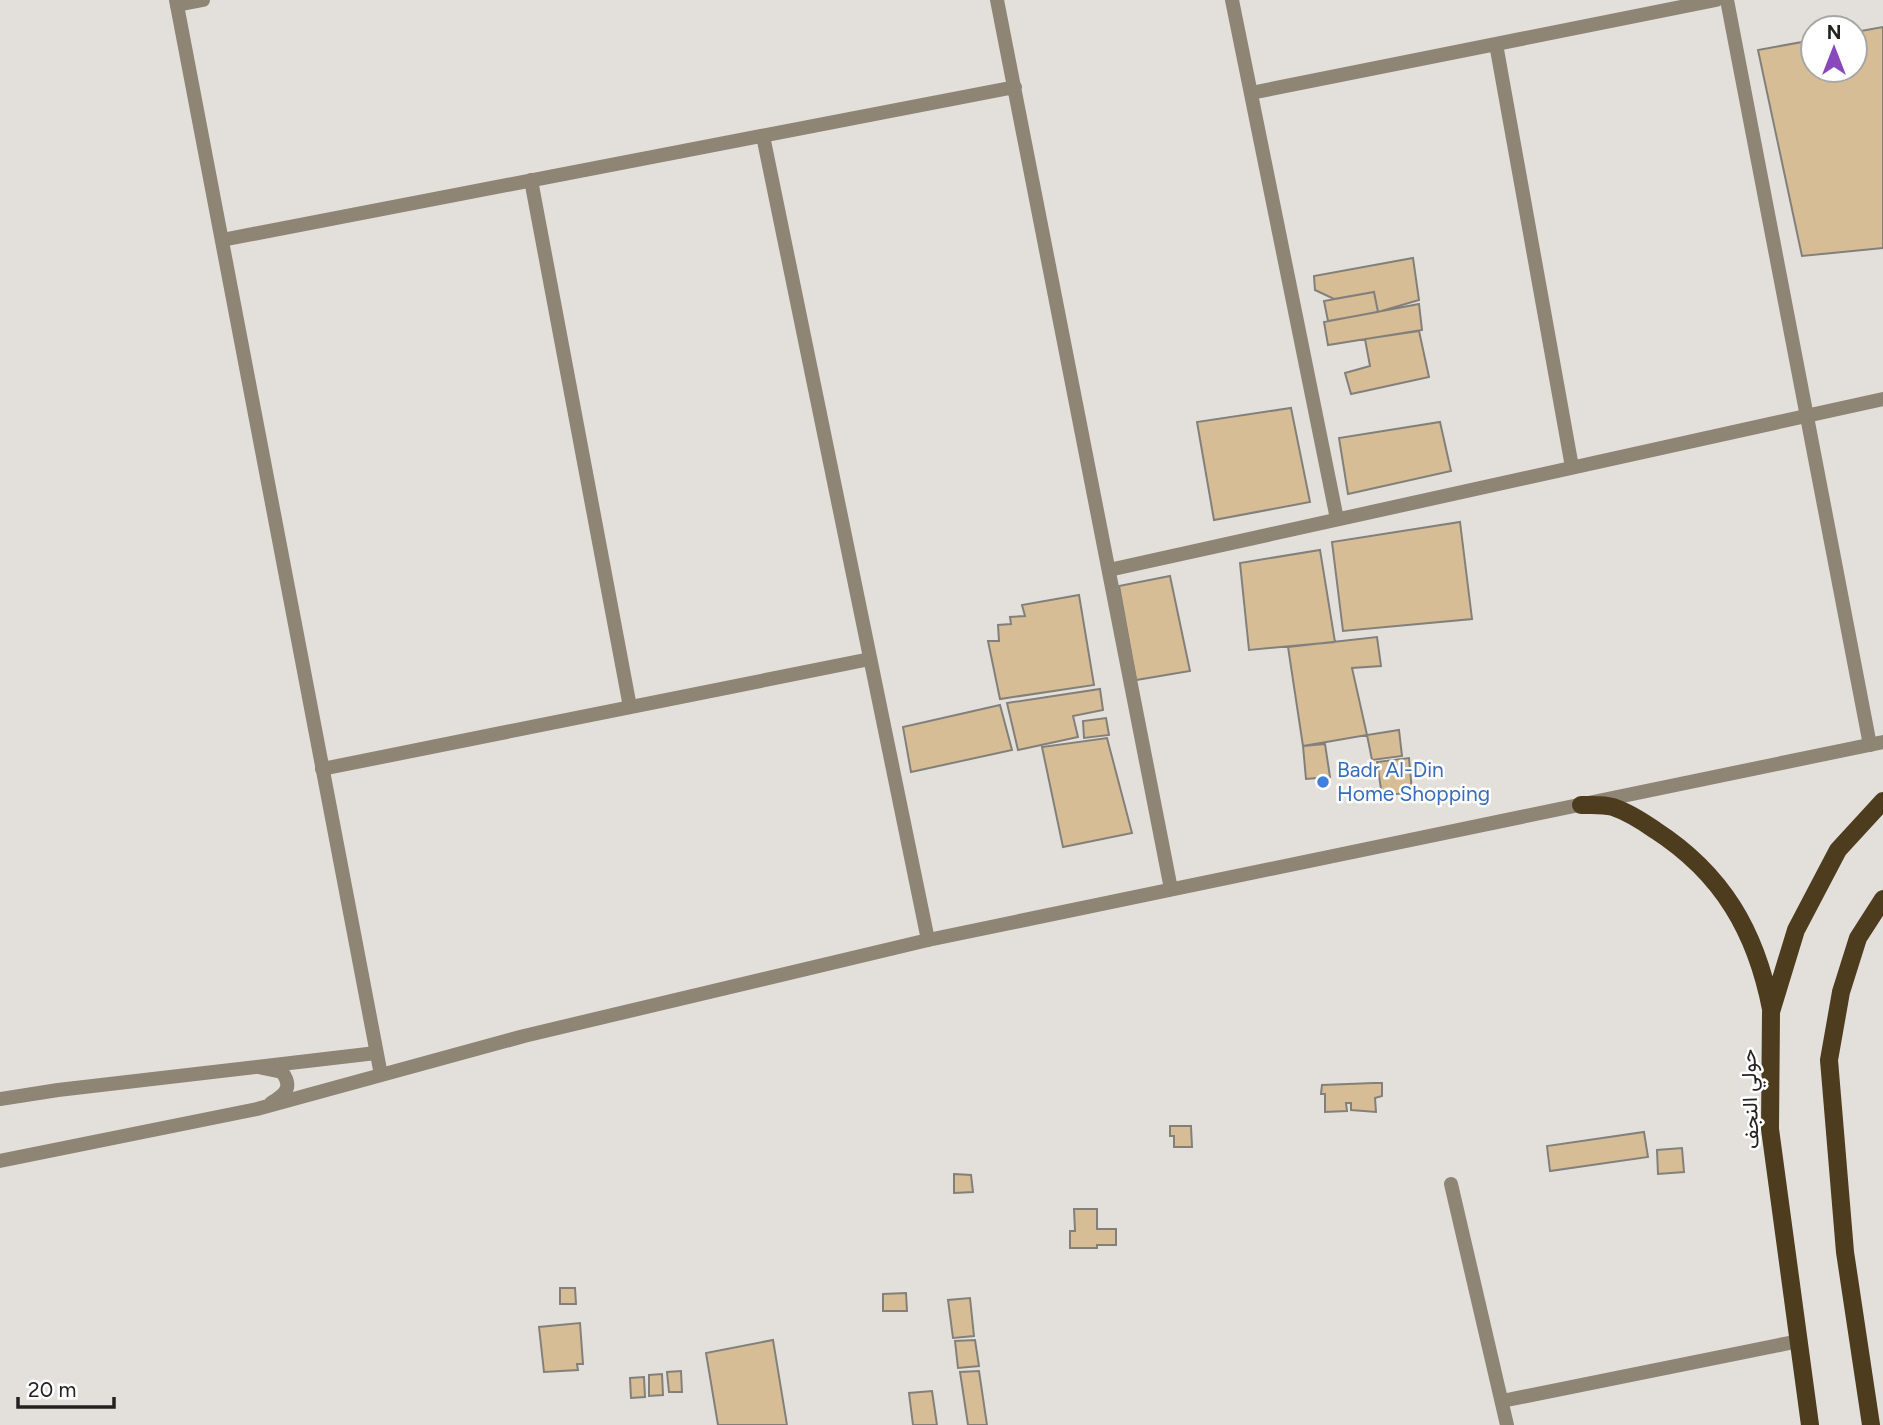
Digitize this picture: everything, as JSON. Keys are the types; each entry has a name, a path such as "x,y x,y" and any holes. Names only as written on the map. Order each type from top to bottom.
{"main road":[{"name":"حولي النجف","path":"1810,1425 1770,1129 1771,1012 1796,930 1838,850 1883,801"},
{"path":"1581,805 1611,807 1642,821 1697,862 1719,887 1754,946 1765,978 1771,1012"},
{"path":"1871,1425 1845,1252 1829,1060 1841,992 1858,938 1883,899"}],"street":[{"path":"203,0 176,2 381,1075"},
{"path":"998,0 1171,889"},
{"path":"1233,0 1337,519"},
{"path":"1251,93 1716,0"},
{"path":"0,1161 261,1107 524,1036 928,940 1877,744 1807,416 1727,0"},
{"path":"1496,44 1572,467"},
{"path":"222,240 1015,88"},
{"path":"763,136 928,940"},
{"path":"531,180 630,707"},
{"path":"1109,570 1883,399"},
{"path":"322,769 870,659"},
{"path":"0,1099 376,1053"},
{"path":"258,1067 282,1072 288,1087 283,1095 261,1107"},
{"path":"1451,1184 1507,1425"},
{"path":"1502,1401 1799,1341"}],"building":[{"path":"1883,27 1883,248 1802,256 1758,50 1799,43 1799,84 1869,84 1869,30"},
{"path":"1413,258 1419,300 1378,312 1374,292 1334,299 1315,290 1314,276"},
{"path":"1374,292 1378,312 1328,321 1324,301"},
{"path":"1419,304 1422,330 1328,345 1324,322"},
{"path":"1419,331 1429,377 1351,394 1345,373 1370,366 1365,339"},
{"path":"1291,408 1310,502 1214,520 1197,422"},
{"path":"1440,422 1451,471 1348,494 1339,438"},
{"path":"1460,522 1472,619 1343,631 1332,542"},
{"path":"1320,550 1335,642 1249,650 1240,563"},
{"path":"1170,576 1190,671 1136,680 1119,586"},
{"path":"1079,595 1094,685 1000,699 988,641 999,641 998,625 1011,624 1010,617 1025,616 1022,605"},
{"path":"1377,637 1381,666 1352,668 1367,735 1303,746 1288,647"},
{"path":"1100,689 1103,710 1073,716 1078,737 1018,750 1007,703"},
{"path":"1000,705 1012,750 911,772 903,727"},
{"path":"1106,718 1109,735 1084,738 1083,721"},
{"path":"1399,730 1402,756 1372,760 1367,735"},
{"path":"1107,738 1132,833 1063,847 1042,747"},
{"path":"1325,744 1330,777 1306,779 1303,746"},
{"path":"1409,758 1412,792 1382,796 1377,762"},
{"path":"1382,1083 1382,1096 1375,1098 1376,1112 1351,1110 1351,1103 1346,1103 1347,1111 1325,1112 1322,1085"},
{"path":"1170,1126 1191,1126 1192,1147 1174,1147"},
{"path":"1644,1132 1648,1157 1550,1171 1547,1146"},
{"path":"1682,1148 1684,1172 1658,1174 1657,1150"},
{"path":"954,1174 971,1175 973,1192 954,1193"},
{"path":"1074,1209 1097,1209 1097,1229 1116,1229 1116,1245 1070,1248 1070,1231 1075,1231"},
{"path":"560,1288 575,1288 576,1304 560,1304"},
{"path":"906,1293 907,1311 883,1311 883,1294"},
{"path":"970,1298 974,1336 953,1338 948,1300"},
{"path":"580,1323 583,1364 577,1364 578,1370 544,1372 539,1327"},
{"path":"773,1340 787,1425 718,1425 706,1353"},
{"path":"975,1340 979,1366 958,1368 955,1341"},
{"path":"681,1371 682,1392 669,1392 667,1372"},
{"path":"979,1371 987,1425 968,1425 960,1372"},
{"path":"662,1374 663,1395 649,1396 649,1375"},
{"path":"644,1377 645,1397 631,1398 630,1378"},
{"path":"932,1391 937,1425 913,1425 909,1393"}],"place":[{"name":"Badr Al-Din Home Shopping","path":"1323,782"}]}
